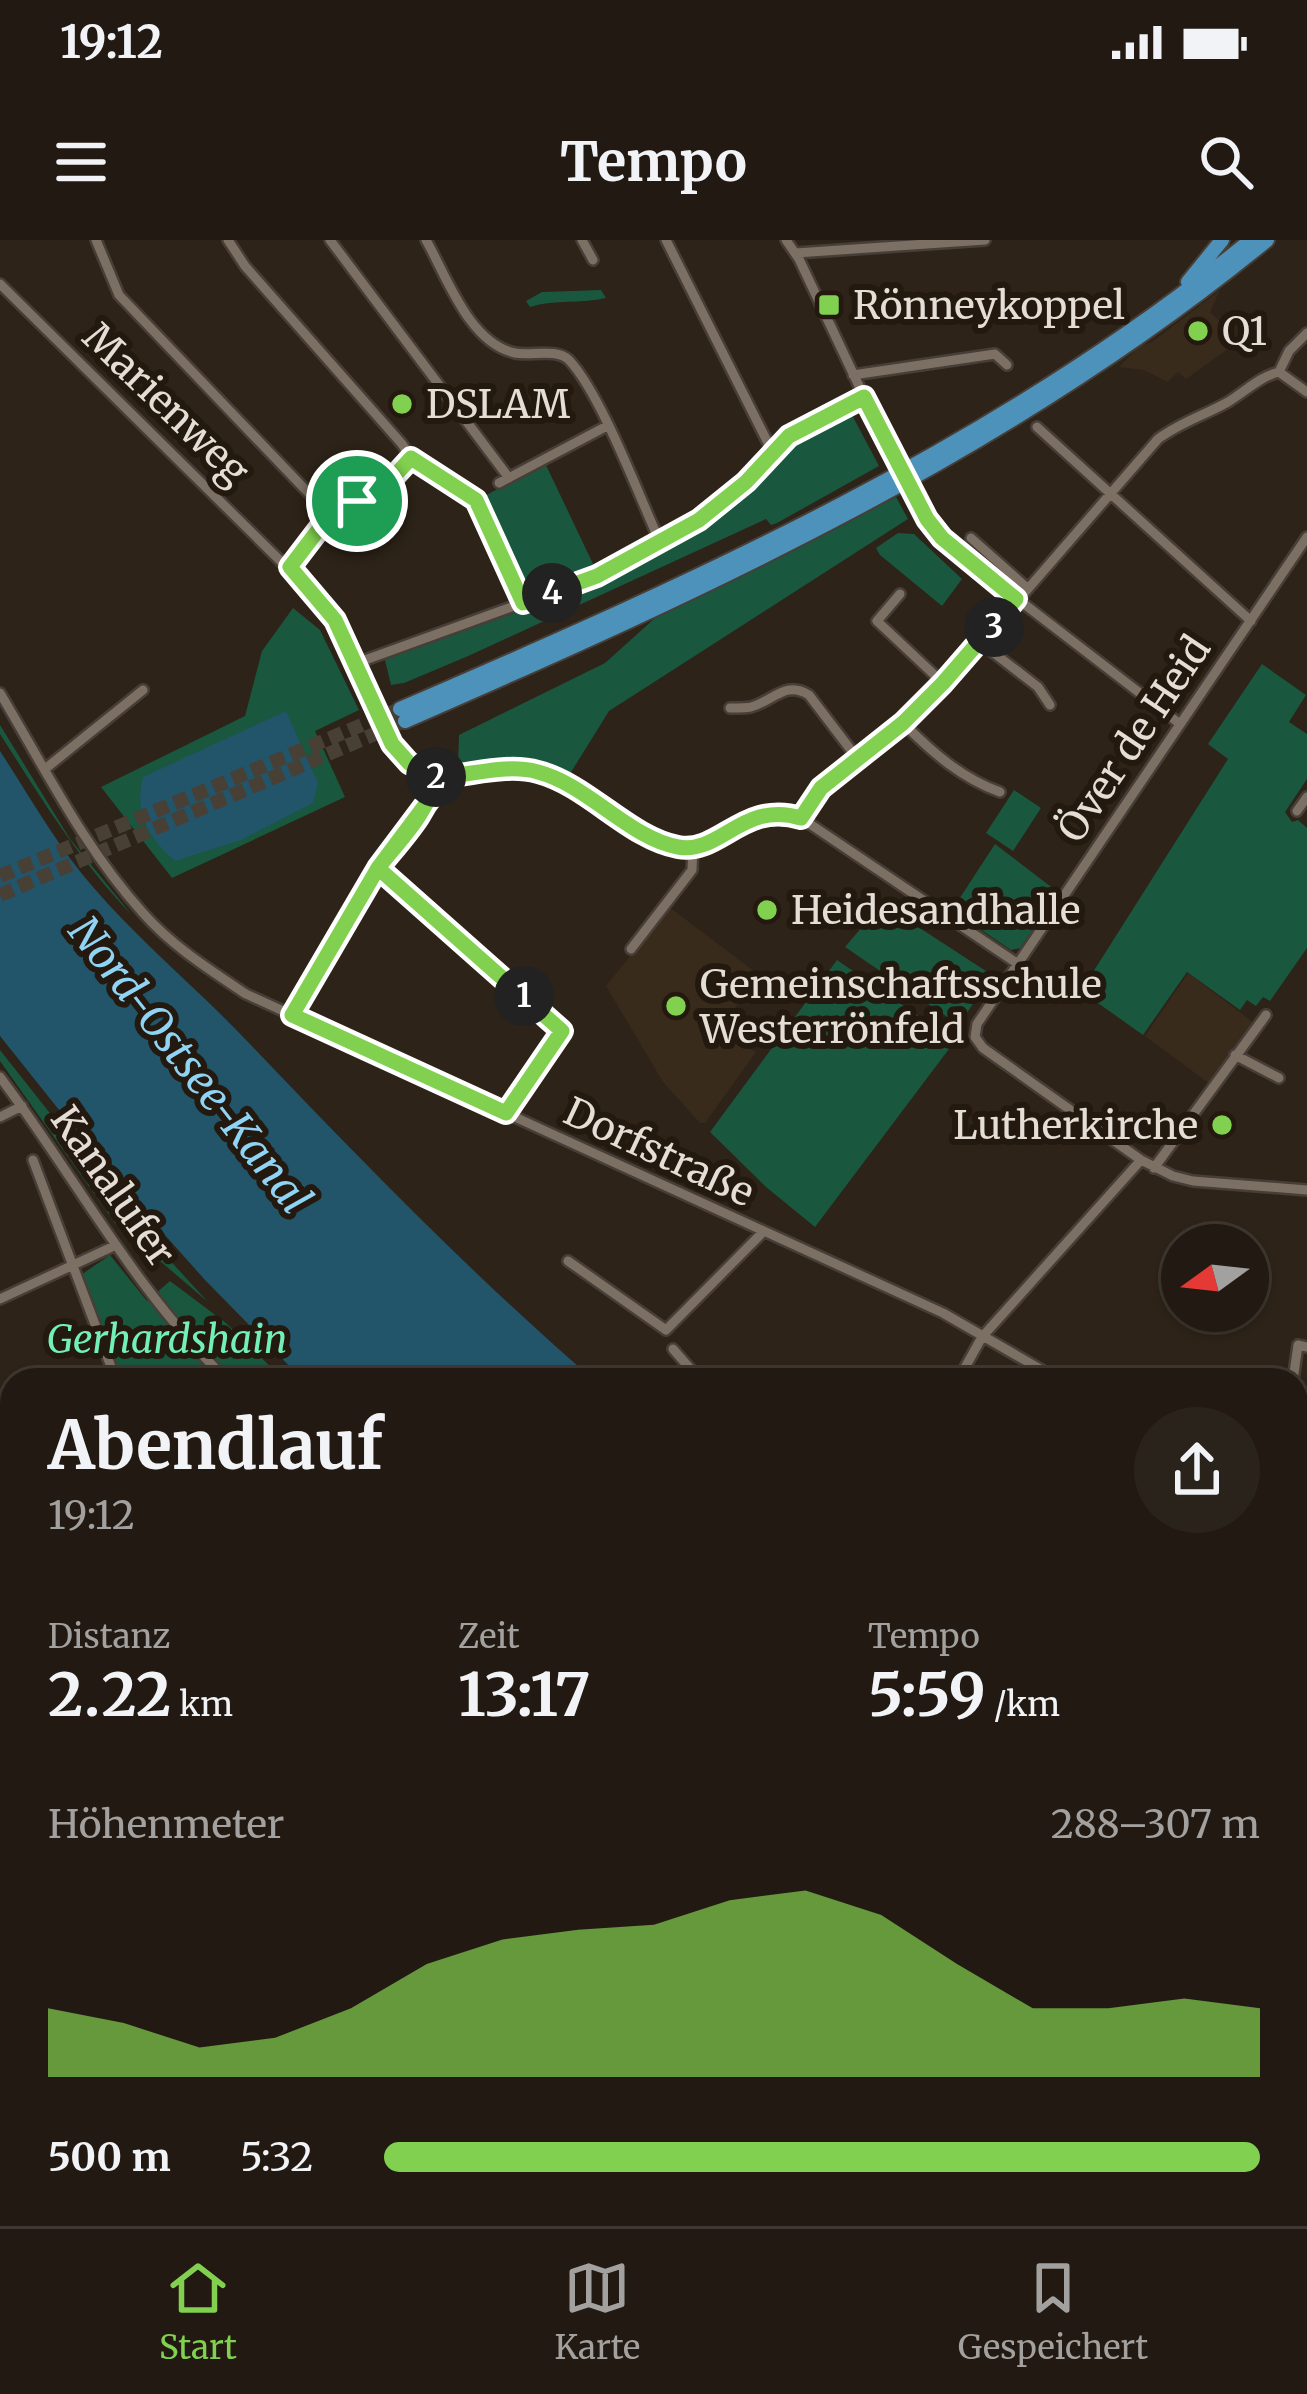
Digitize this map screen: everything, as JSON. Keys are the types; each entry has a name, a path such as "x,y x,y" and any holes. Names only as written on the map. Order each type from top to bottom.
{"highway":[{"path":"1135,330 1190,280 1222,240"},
{"path":"1251,240 1135,330 913,467 402,715 675,602 920,476 1129,346 1268,240"}],"street":[{"path":"96,240 119,295 323,513 322,525 290,567"},
{"path":"228,240 245,266 411,458 476,500 523,603"},
{"path":"330,240 504,481 607,426"},
{"path":"426,240 484,337 516,353 562,354 571,362 607,426 660,542"},
{"path":"582,240 593,260"},
{"path":"666,240 772,451"},
{"path":"786,240 885,441 942,538 1180,724"},
{"path":"796,253 985,240"},
{"name":"Marienweg","path":"0,284 290,567 335,620 392,744 409,763 436,777"},
{"path":"801,818 821,788 903,723 943,683 1174,427 1279,372 1289,351 1307,333"},
{"path":"853,375 995,354 1007,365"},
{"path":"1279,372 1307,392"},
{"path":"354,664 597,576 699,520 746,482 772,451 815,420 864,397"},
{"path":"1037,427 1251,621"},
{"path":"323,513 374,494 411,458"},
{"name":"Över de Heid","path":"1141,1160 983,1048 975,1037 977,1024 1307,537"},
{"path":"971,538 1026,587"},
{"path":"900,594 877,621 943,683"},
{"path":"981,643 1038,687 1050,705"},
{"path":"730,708 750,708 789,688 800,689 857,758"},
{"path":"45,769 143,690"},
{"name":"Dorfstraße","path":"0,693 106,866 145,916 196,961 246,994 943,1313 1038,1368"},
{"path":"903,723 934,755 977,784 1000,792"},
{"path":"292,1015 378,868 432,796 436,777 511,769 566,782 656,839 678,847 693,847 764,814 782,812 801,818 1018,964"},
{"path":"1297,811 1307,796"},
{"path":"631,949 692,870 693,847"},
{"path":"378,868 562,1031 506,1113"},
{"path":"1154,1168 1267,1015"},
{"path":"1235,1055 1279,1078"},
{"name":"Kanalufer","path":"0,1077 57,1154 114,1246 180,1332 214,1368"},
{"path":"0,1117 22,1106"},
{"path":"33,1160 111,1368"},
{"path":"965,1368 982,1336 1141,1160 1193,1181 1307,1190"},
{"path":"568,1261 666,1330 762,1233"},
{"path":"0,1299 114,1246"},
{"path":"673,1349 690,1368"}],"shaded area":[{"path":"1220,290 1210,312 1240,340 1186,379 1178,372 1168,382 1144,370 1119,367 1138,347 1152,342"},
{"name":"Gemeinschaftsschule Westerrönfeld","path":"669,907 759,975 722,1026 756,1052 705,1123 663,1082 606,986"},
{"path":"1188,973 1254,1023 1210,1084 1145,1036"}],"green space":[{"path":"601,290 606,298 530,307 526,301 542,292"},
{"path":"851,413 879,466 777,523 771,525 766,519 466,657 391,685 384,656 614,574 696,531 752,486 797,439"},
{"path":"545,463 594,566 521,593 481,498"},
{"path":"896,497 908,519 609,711 568,777 530,765 458,765 459,735 605,663 655,618"},
{"path":"898,533 914,534 962,579 942,606 880,555 876,548"},
{"path":"293,608 320,630 359,710 315,731 345,797 172,878 101,787 245,716 262,651"},
{"path":"1262,664 1306,695 1289,722 1307,734 1307,779 1285,812 1292,822 1298,820 1307,828 1307,948 1270,1001 1263,997 1256,1006 1247,1000 1240,1010 1187,972 1143,1035 1081,991 1228,759 1208,744"},
{"path":"0,725 70,839 131,914 94,872 61,827 0,734"},
{"path":"1014,790 1041,808 1013,851 986,833"},
{"path":"995,844 1059,893 1020,948 1011,950 952,910"},
{"path":"886,906 992,975 959,1025 845,947 879,907"},
{"path":"837,960 955,1041 815,1227 710,1132"},
{"path":"0,1050 64,1131 90,1173 208,1302 132,1237 127,1240 0,1061"},
{"name":"Gerhardshain","path":"110,1255 147,1301 170,1281 226,1323 272,1368 114,1368 78,1277"}],"water":[{"path":"286,711 318,783 313,803 241,840 175,861 146,824 140,802 143,777"},
{"name":"Nord-Ostsee-Kanal","path":"0,751 68,855 111,908 417,1215 581,1368 291,1368 107,1170 0,1036"}],"tunnel":[{"path":"0,876 400,709"},
{"path":"0,895 405,721"}],"place":[{"name":"Rönneykoppel","path":"829,305"},
{"name":"Q1","path":"1198,331"},
{"name":"DSLAM","path":"402,404"},
{"name":"Heidesandhalle","path":"767,910"},
{"name":"Gemeinschaftsschule Westerrönfeld","path":"676,1006"},
{"name":"Lutherkirche","path":"1222,1125"}],"route":[{"path":"357,501 323,513 322,525 290,567 335,620 392,744 409,763 436,777 432,796 418,818 378,868 562,1031 506,1113 292,1015 378,868 432,796 436,777 535,771 566,782 656,839 678,847 697,846 764,814 782,812 801,818 821,788 903,723 943,683 1016,599 942,538 927,519 864,397 789,436 746,482 699,520 597,576 523,603 476,500 423,464 411,458 388,483 357,501"}]}
